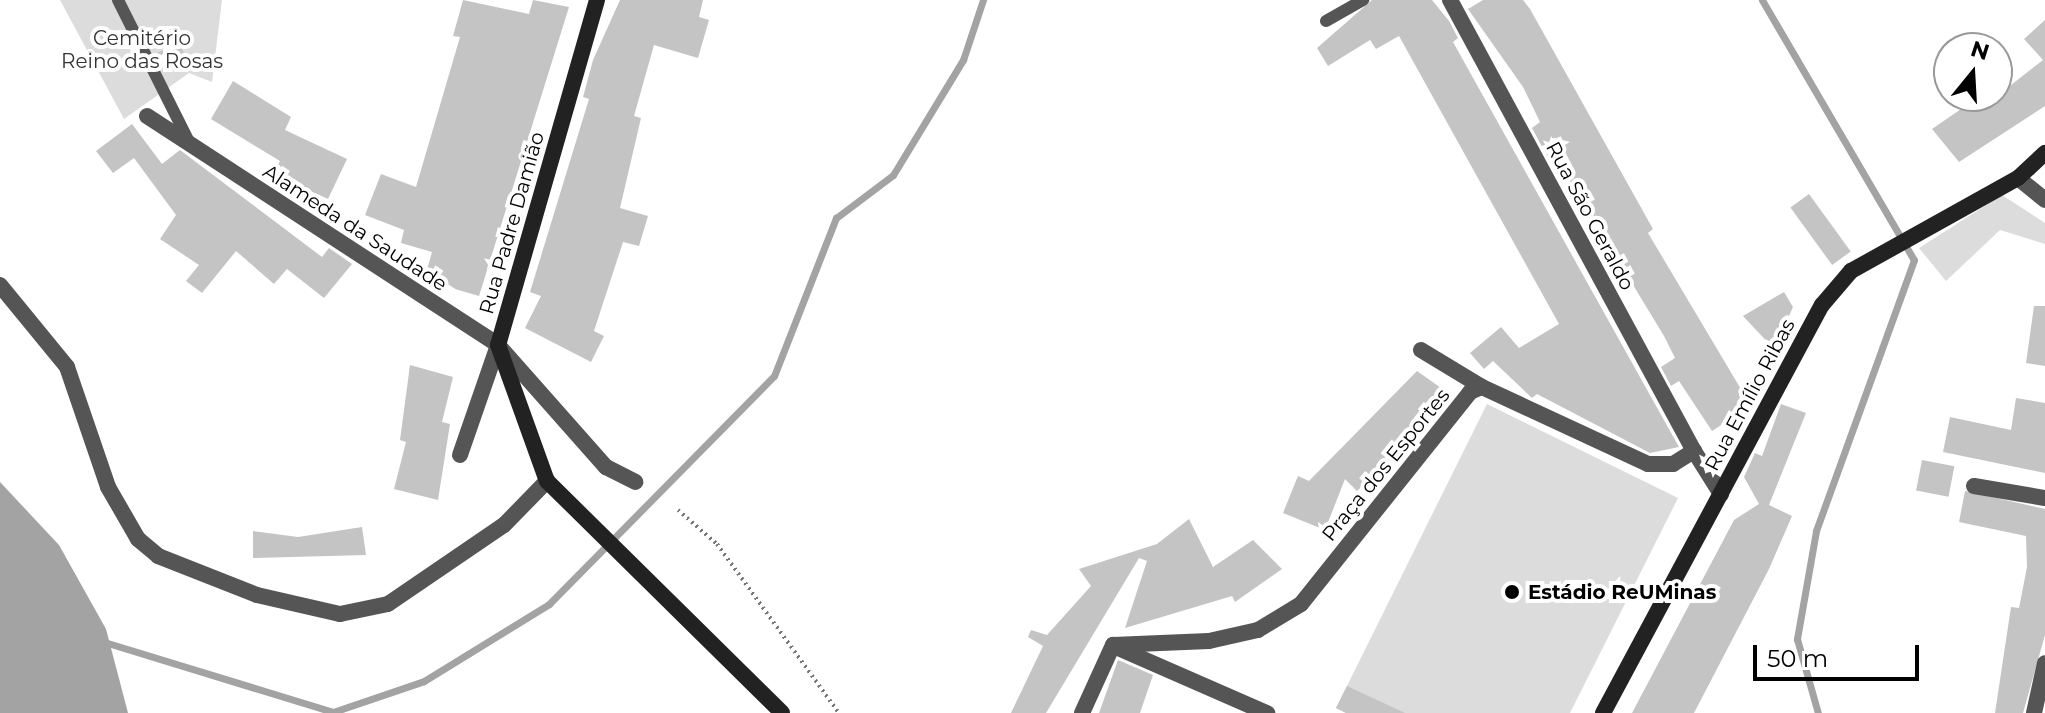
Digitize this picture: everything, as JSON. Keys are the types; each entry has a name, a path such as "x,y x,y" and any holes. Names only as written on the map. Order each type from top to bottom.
{"street":[{"name":"Rua Padre Damião","path":"460,455 498,345 597,0"},
{"name":"Rua São Geraldo","path":"1450,0 1694,451"},
{"name":"Alameda da Saudade","path":"147,116 498,345 606,467 635,482"},
{"name":"Rua Emílio Ribas","path":"1603,713 1822,305 1851,271 1883,259 2018,178 2045,153"},
{"path":"2018,178 2045,200"},
{"path":"0,285 67,367 108,487 138,539 158,556 257,595 329,614 388,604 504,525 547,481"},
{"path":"498,345 547,481 646,572 782,713"},
{"path":"1421,350 1482,387"},
{"name":"Praça dos Esportes","path":"1113,645 1221,638 1258,630 1301,604 1470,392 1482,387 1648,464 1673,464 1694,451"},
{"path":"1694,451 1721,494"},
{"path":"1974,486 2045,498"},
{"path":"1082,713 1113,645 1267,713"},
{"path":"2034,713 2045,663"}],"lane":[{"path":"118,0 190,145"},
{"path":"1326,21 1363,0"}],"path":[{"path":"678,510 717,544 839,713"}],"green space":[{"name":"Cemitério Reino das Rosas","path":"60,0 222,0 212,82 189,73 124,119"},
{"path":"2002,195 2045,223 2045,244 2000,230 1946,281 1919,248"},
{"name":"Estádio ReUMinas","path":"1487,404 1678,498 1570,713 1346,713 1336,708"}],"shaded area":[{"path":"0,482 59,545 106,629 128,713 0,713"}],"building":[{"path":"463,0 529,14 533,0 569,7 479,296 424,280 432,252 401,243 404,230 365,215 381,174 416,187 460,37 453,36"},
{"path":"620,0 703,0 699,17 709,20 698,58 654,45 634,116 641,118 620,208 648,216 639,246 623,242 594,331 604,336 591,362 525,328 541,296 530,292 589,99 583,97 593,60"},
{"path":"1372,0 1432,0 1449,21 1458,38 1453,42 1679,447 1650,453 1537,394 1532,398 1493,361 1484,369 1470,353 1501,327 1519,348 1559,324 1399,36 1376,49 1370,40 1328,66 1317,48"},
{"path":"1483,0 1523,0 1530,9 1653,229 1648,233 1751,406 1712,431 1679,381 1671,386 1661,367 1675,358 1664,336 1567,176 1556,173 1532,128 1540,122 1523,87 1468,9"},
{"path":"2045,20 2045,106 1959,162 1932,129 1957,112 2013,112 2013,83 2043,60 2024,39"},
{"path":"178,42 187,59 166,70 157,53"},
{"path":"233,81 291,117 285,130 347,159 328,199 273,174 280,161 211,119"},
{"path":"132,124 162,164 180,150 322,257 329,248 352,264 324,298 287,269 274,284 236,251 202,293 186,281 199,265 160,239 176,215 134,158 113,173 96,151"},
{"path":"1809,194 1851,251 1832,265 1790,208"},
{"path":"1784,292 1793,307 1774,349 1743,316"},
{"path":"2034,306 2045,306 2045,366 2026,363"},
{"path":"410,365 453,377 442,422 450,424 438,500 394,489 406,442 400,440"},
{"path":"1417,371 1451,395 1439,411 1357,491 1345,479 1325,530 1283,513 1298,476 1309,481"},
{"path":"2016,398 2045,403 2045,473 1943,452 1950,417 2011,430"},
{"path":"1781,404 1806,413 1769,505 1792,516 1769,569 1694,713 1632,713 1734,520 1759,504 1744,477 1755,453 1762,456"},
{"path":"1922,460 1954,466 1948,497 1916,490"},
{"path":"1965,491 2045,509 2045,635 2023,713 1995,713 2011,607 2019,608 2027,567 2026,536 1959,522"},
{"path":"1189,519 1213,567 1253,540 1282,569 1235,602 1232,596 1125,628 1147,561 1139,558 1046,713 1011,713 1043,646 1028,637 1031,630 1047,635 1091,586 1079,569 1157,544"},
{"path":"362,527 366,555 253,558 253,531 298,537"},
{"path":"1118,660 1153,675 1140,713 1099,713"},
{"path":"1347,686 1405,713 1346,713 1336,708"}],"waterway":[{"path":"101,641 333,712 424,681 549,604 774,376 836,218 893,175 963,60 983,0"},
{"path":"1762,0 1914,260 1816,531 1797,639 1818,713"}],"place":[{"name":"Estádio ReUMinas","path":"1512,592"}]}
